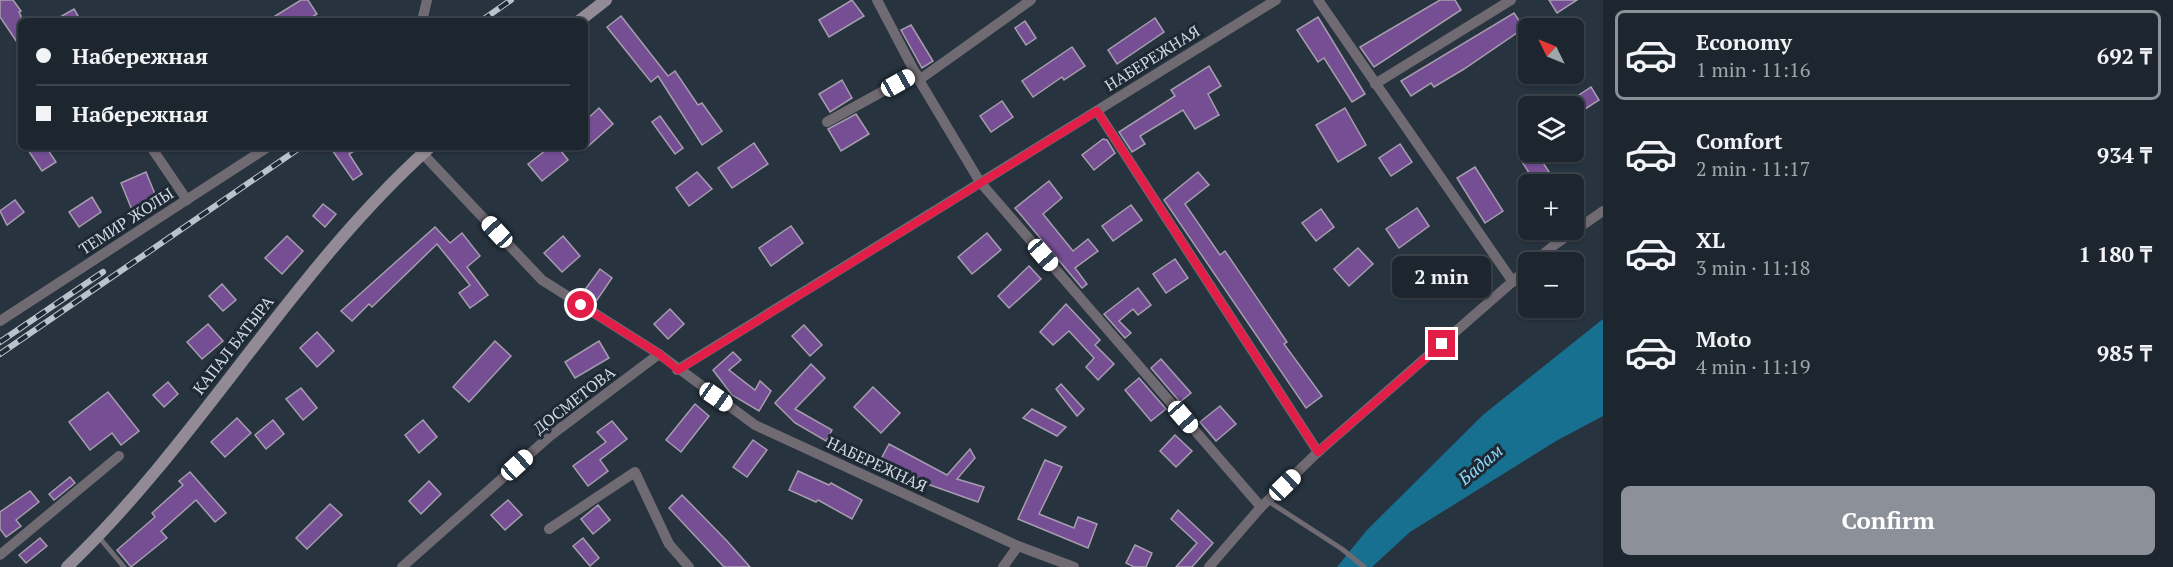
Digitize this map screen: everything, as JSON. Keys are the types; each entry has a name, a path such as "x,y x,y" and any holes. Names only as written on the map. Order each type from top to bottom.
{"main road":[{"path":"583,18 606,0"},
{"name":"КАПАЛ БАТЫРА","path":"67,567 145,486 284,307 351,227 426,150"}],"street":[{"path":"423,18 427,0"},
{"path":"877,0 917,77 980,182 1264,504"},
{"path":"826,122 917,77 1031,0"},
{"name":"НАБЕРЕЖНАЯ","path":"678,370 1276,0"},
{"path":"1318,0 1513,282"},
{"path":"1375,84 1511,0"},
{"path":"1097,111 1318,452"},
{"path":"153,150 187,200"},
{"name":"ТЕМИР ЖОЛЫ","path":"0,321 263,150"},
{"name":"НАБЕРЕЖНАЯ","path":"426,150 542,280 659,354 755,425 1018,546 1074,567"},
{"path":"1546,252 1603,211"},
{"path":"1209,567 1264,504 1318,452 1518,277"},
{"name":"ДОСМЕТОВА","path":"402,567 550,436 659,354"},
{"path":"0,555 119,456"},
{"path":"549,529 635,472 669,544 689,567"},
{"path":"1003,567 1018,546"}],"lane":[{"path":"1264,504 1342,549 1364,567"},
{"path":"98,536 124,567"}],"water":[{"name":"Бадам","path":"1603,319 1603,416 1556,441 1410,532 1372,567 1337,567 1367,530 1484,414"}],"building":[{"path":"0,0 13,0 21,11 19,12 21,18 18,18 18,44 0,17"},
{"path":"301,0 308,0 317,14 311,18 272,18"},
{"path":"852,0 864,16 829,37 819,20"},
{"path":"1440,0 1455,0 1461,10 1374,67 1360,47"},
{"path":"1549,0 1577,0 1557,13"},
{"path":"74,9 79,18 58,18"},
{"path":"1514,13 1518,19 1518,32 1434,87 1431,83 1411,96 1401,81"},
{"path":"621,16 668,76 675,71 698,105 702,103 722,131 702,145 658,76 651,82 607,27"},
{"path":"1318,17 1365,94 1352,102 1324,58 1318,62 1297,30"},
{"path":"1155,18 1164,32 1117,64 1108,50"},
{"path":"1025,21 1036,38 1026,45 1015,28"},
{"path":"911,25 933,61 922,68 901,30"},
{"path":"1072,47 1085,66 1064,80 1062,77 1033,97 1022,81"},
{"path":"1209,66 1221,86 1208,94 1219,115 1195,129 1183,110 1140,136 1145,144 1132,152 1119,132 1175,96 1171,90"},
{"path":"842,80 852,98 830,112 819,94"},
{"path":"1591,87 1599,100 1584,110 1584,96 1578,96"},
{"path":"1002,101 1013,117 991,132 980,116"},
{"path":"599,108 613,124 588,146 588,118"},
{"path":"1345,108 1366,145 1338,162 1316,125"},
{"path":"856,114 869,134 841,151 828,129"},
{"path":"660,116 683,148 675,154 652,122"},
{"path":"1103,139 1107,140 1115,153 1094,170 1082,155"},
{"path":"754,143 768,164 732,188 718,168"},
{"path":"1400,144 1412,162 1391,176 1379,158"},
{"path":"28,150 48,150 56,162 42,171"},
{"path":"332,150 356,150 349,154 362,174 353,180"},
{"path":"546,150 560,150 568,160 542,181 528,164"},
{"path":"1522,162 1543,162 1550,174 1530,174"},
{"path":"1475,167 1503,211 1485,223 1457,178"},
{"path":"146,172 157,199 132,210 121,183"},
{"path":"697,172 712,189 689,206 676,188"},
{"path":"1198,172 1209,185 1185,204 1220,255 1225,251 1287,342 1284,344 1322,396 1306,408 1164,200"},
{"path":"1049,181 1062,198 1043,214 1073,251 1088,239 1098,251 1075,268 1087,284 1082,288 1015,208"},
{"path":"92,197 101,212 79,227 69,212"},
{"path":"15,200 24,212 7,225 0,211"},
{"path":"323,204 336,214 325,227 313,216"},
{"path":"1131,205 1142,220 1113,241 1102,226"},
{"path":"1417,208 1429,226 1399,248 1386,229"},
{"path":"1321,209 1334,227 1316,241 1302,223"},
{"path":"791,226 803,243 771,266 759,248"},
{"path":"435,227 450,243 462,233 480,256 467,267 488,295 470,308 459,293 470,285 437,244 372,307 369,304 352,321 341,311"},
{"path":"987,233 1001,250 972,274 958,257"},
{"path":"287,236 303,251 282,274 265,258"},
{"path":"563,236 580,256 562,272 544,253"},
{"path":"1358,248 1373,264 1349,286 1334,269"},
{"path":"1175,259 1188,278 1166,293 1153,274"},
{"path":"1029,266 1041,279 1009,308 998,296"},
{"path":"600,269 612,278 597,300 584,291"},
{"path":"222,284 236,300 223,311 209,296"},
{"path":"1138,288 1151,305 1138,315 1133,309 1119,321 1131,333 1125,338 1104,314"},
{"path":"1066,304 1100,340 1095,345 1114,364 1098,380 1086,367 1094,358 1069,331 1053,345 1040,332"},
{"path":"670,309 684,324 668,339 654,324"},
{"path":"208,324 223,341 202,359 187,342"},
{"path":"804,325 822,345 810,356 792,336"},
{"path":"317,332 334,351 317,367 300,348"},
{"path":"495,341 511,356 469,402 453,387"},
{"path":"599,341 609,358 575,378 565,362"},
{"path":"733,352 741,360 729,370 755,390 760,381 771,391 759,411 732,395 713,370"},
{"path":"1161,359 1191,393 1180,402 1151,368"},
{"path":"811,364 825,378 795,409 832,430 826,441 795,423 775,403"},
{"path":"1139,378 1166,409 1151,421 1125,390"},
{"path":"168,382 178,394 164,407 153,395"},
{"path":"1061,384 1084,409 1077,416 1056,389"},
{"path":"873,387 900,413 881,433 854,407"},
{"path":"301,388 317,408 303,420 286,399"},
{"path":"108,392 139,431 121,445 112,433 90,450 69,422"},
{"path":"695,404 709,416 681,452 666,440"},
{"path":"1220,406 1236,424 1216,441 1200,422"},
{"path":"1032,409 1066,427 1057,436 1023,418"},
{"path":"237,418 251,433 225,457 211,442"},
{"path":"273,420 284,434 266,449 255,435"},
{"path":"423,420 437,437 419,453 405,435"},
{"path":"612,421 627,439 600,460 608,471 588,486 573,466 606,442 597,432"},
{"path":"1175,435 1192,451 1176,467 1160,451"},
{"path":"753,440 767,450 747,477 733,467"},
{"path":"889,444 947,475 970,449 975,458 957,479 984,487 978,502 930,485 881,459"},
{"path":"1045,460 1062,467 1039,514 1074,528 1078,517 1097,524 1088,548 1018,519"},
{"path":"798,471 829,485 831,483 862,500 852,519 818,500 816,502 789,490"},
{"path":"190,472 226,513 215,522 196,500 161,531 167,538 131,567 117,550 155,517 152,513 183,485 179,481"},
{"path":"70,477 75,483 54,500 49,494"},
{"path":"429,481 441,494 421,514 409,501"},
{"path":"30,491 39,502 16,520 21,526 6,537 0,529 0,512"},
{"path":"682,495 750,567 724,567 669,508"},
{"path":"508,500 522,515 505,530 491,515"},
{"path":"330,504 342,515 307,549 296,538"},
{"path":"598,505 610,520 593,534 581,519"},
{"path":"1178,510 1213,543 1192,567 1176,567 1197,543 1171,519"},
{"path":"40,538 47,546 26,563 19,555"},
{"path":"583,538 599,558 590,566 573,546"},
{"path":"1135,545 1152,553 1146,567 1134,567 1126,563"}],"railway":[{"path":"485,18 511,0"},
{"path":"0,354 297,150"},
{"path":"0,342 103,272"}],"route":[{"path":"581,305 659,354 678,370 1097,111 1318,452 1442,344"}]}
